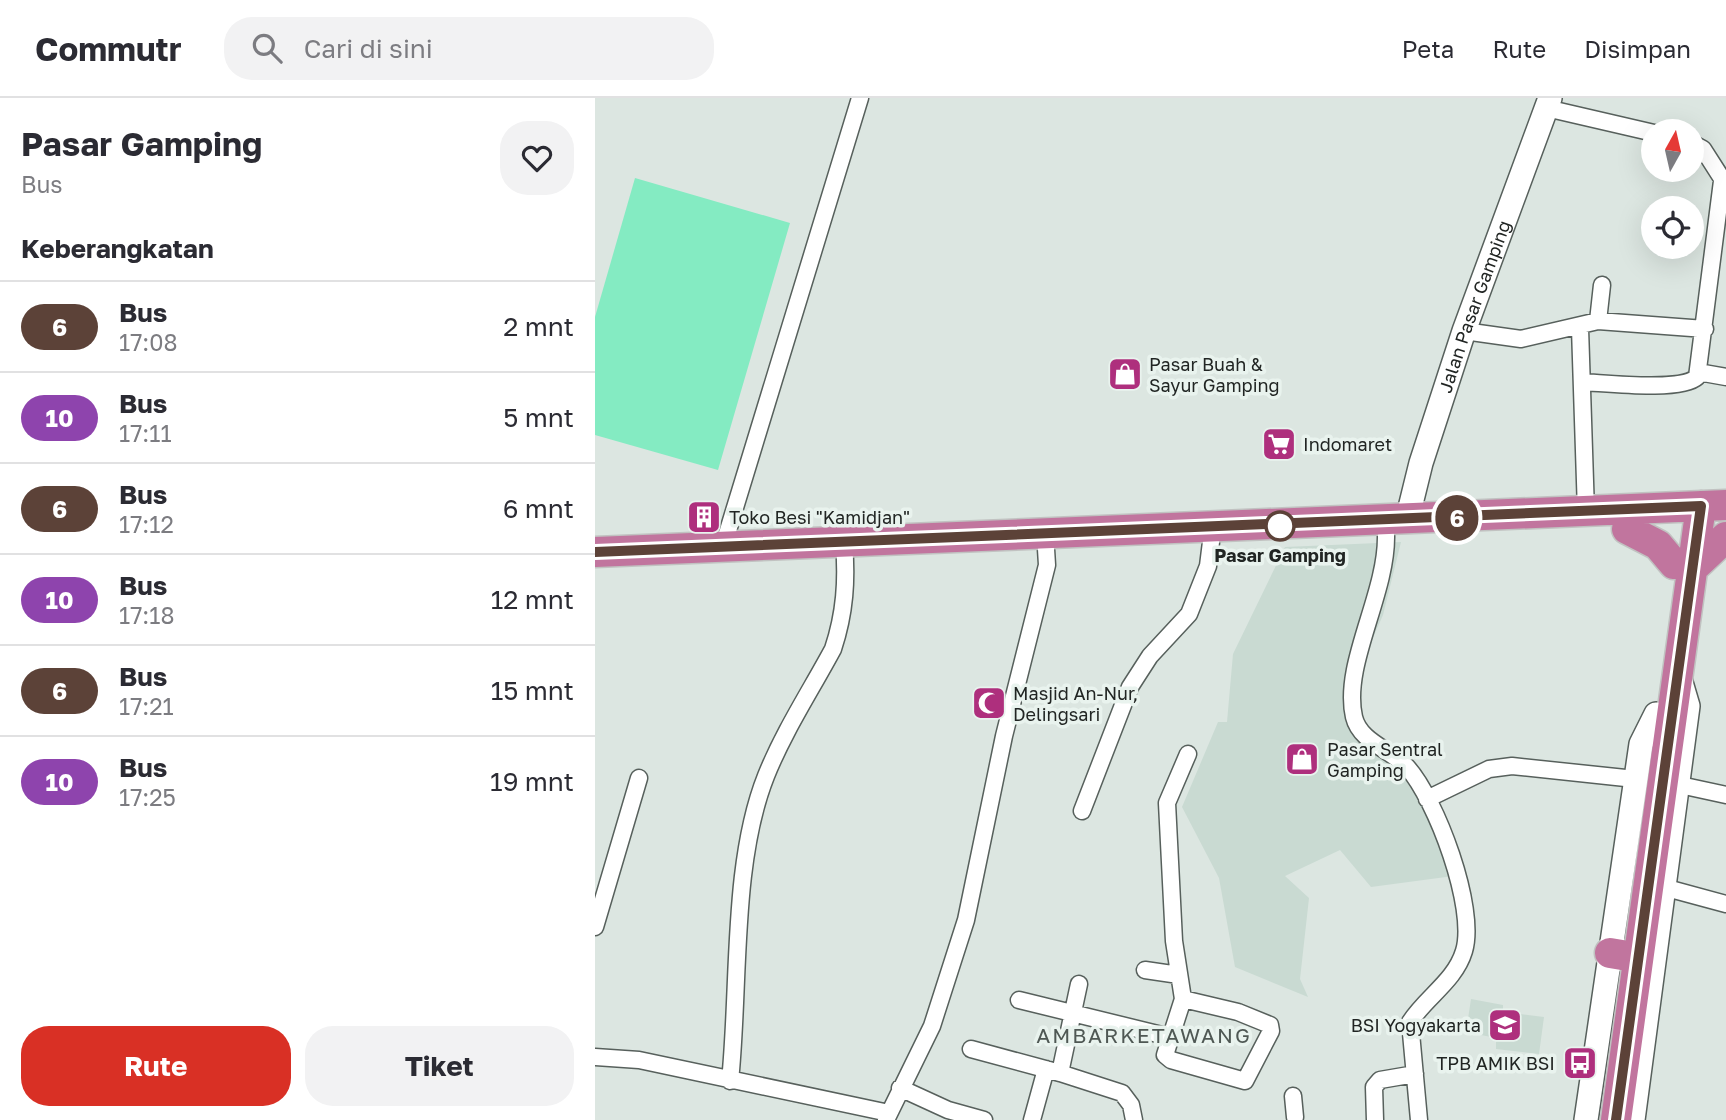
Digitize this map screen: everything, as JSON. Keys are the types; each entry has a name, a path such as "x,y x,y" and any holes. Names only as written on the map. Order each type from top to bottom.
{"highway":[{"path":"595,552 723,547 845,550 1046,549 1211,542 1585,512 1637,519 1658,545 1684,565"},
{"path":"595,568 845,550 1637,519 1705,519"},
{"path":"1616,1120 1636,1038 1656,714 1684,565 1705,519"},
{"path":"1598,1120 1616,954 1649,822 1678,673 1684,565 1705,519"}],"street":[{"path":"723,547 860,98"},
{"path":"1548,103 1641,129"},
{"name":"Jalan Pasar Gamping","path":"1397,528 1421,464 1464,331 1548,103"},
{"path":"1582,382 1685,384 1692,382 1698,372 1724,183 1705,152"},
{"path":"1598,321 1602,285"},
{"path":"1464,331 1521,339 1580,328 1598,321 1705,329"},
{"path":"1580,328 1585,512"},
{"path":"1698,372 1726,377"},
{"path":"1397,528 1355,671 1353,714 1361,734 1395,754 1410,770 1427,799 1461,884 1466,930 1464,950 1458,964 1410,1023 1419,1120"},
{"path":"1082,811 1130,687 1150,656 1189,614 1208,566 1211,542"},
{"path":"595,1057 639,1060 887,1116 932,1026 967,920 1004,736 1047,565 1046,549"},
{"path":"730,1081 743,891 755,814 766,776 833,649 844,605 845,550"},
{"path":"1633,1120 1636,1038 1680,785 1688,706 1687,693 1678,673"},
{"path":"1586,1120 1616,954 1641,744 1656,714"},
{"path":"1183,999 1238,1012 1270,1025 1271,1031 1245,1082 1171,1060 1165,1050 1183,999 1167,803 1188,754"},
{"path":"1427,799 1489,769 1512,766 1635,779"},
{"path":"595,927 639,778"},
{"path":"1680,785 1726,795"},
{"path":"1663,887 1726,904"},
{"path":"1145,970 1179,975"},
{"path":"1032,1120 1075,1016 1079,984"},
{"path":"1019,1000 1075,1016 1170,1037"},
{"path":"971,1049 1122,1093 1131,1105 1134,1120"},
{"path":"1375,1120 1374,1087 1380,1080 1415,1074"},
{"path":"900,1088 949,1110 984,1120"},
{"path":"1291,1119 1293,1096"}],"shaded area":[{"name":"Pasar Sentral Gamping","path":"1401,542 1383,615 1357,674 1356,714 1364,732 1416,772 1434,792 1456,844 1461,875 1371,887 1340,850 1285,876 1309,898 1300,979 1308,997 1235,967 1219,878 1182,807 1218,722 1227,722 1233,654 1285,547"},
{"name":"BSI Yogyakarta","path":"1471,999 1503,1005 1503,1012 1544,1017 1539,1054 1496,1049 1496,1038 1466,1032"}],"green space":[{"path":"635,178 790,223 718,470 595,435 595,317"}],"bus line":[{"name":"6","path":"595,552 1212,529 1701,506 1695,566 1616,1120"}],"place":[{"name":"Pasar Buah & Sayur Gamping","path":"1125,374"},
{"name":"Indomaret","path":"1279,444"},
{"name":"Toko Besi \"Kamidjan\"","path":"704,517"},
{"name":"Pasar Gamping","path":"1280,526"},
{"name":"Masjid An-Nur, Delingsari","path":"989,703"},
{"name":"Pasar Sentral Gamping","path":"1302,759"},
{"name":"BSI Yogyakarta","path":"1505,1025"},
{"name":"TPB AMIK BSI","path":"1580,1063"}],"district":[{"name":"AMBARKETAWANG","path":"1144,1035"}]}
